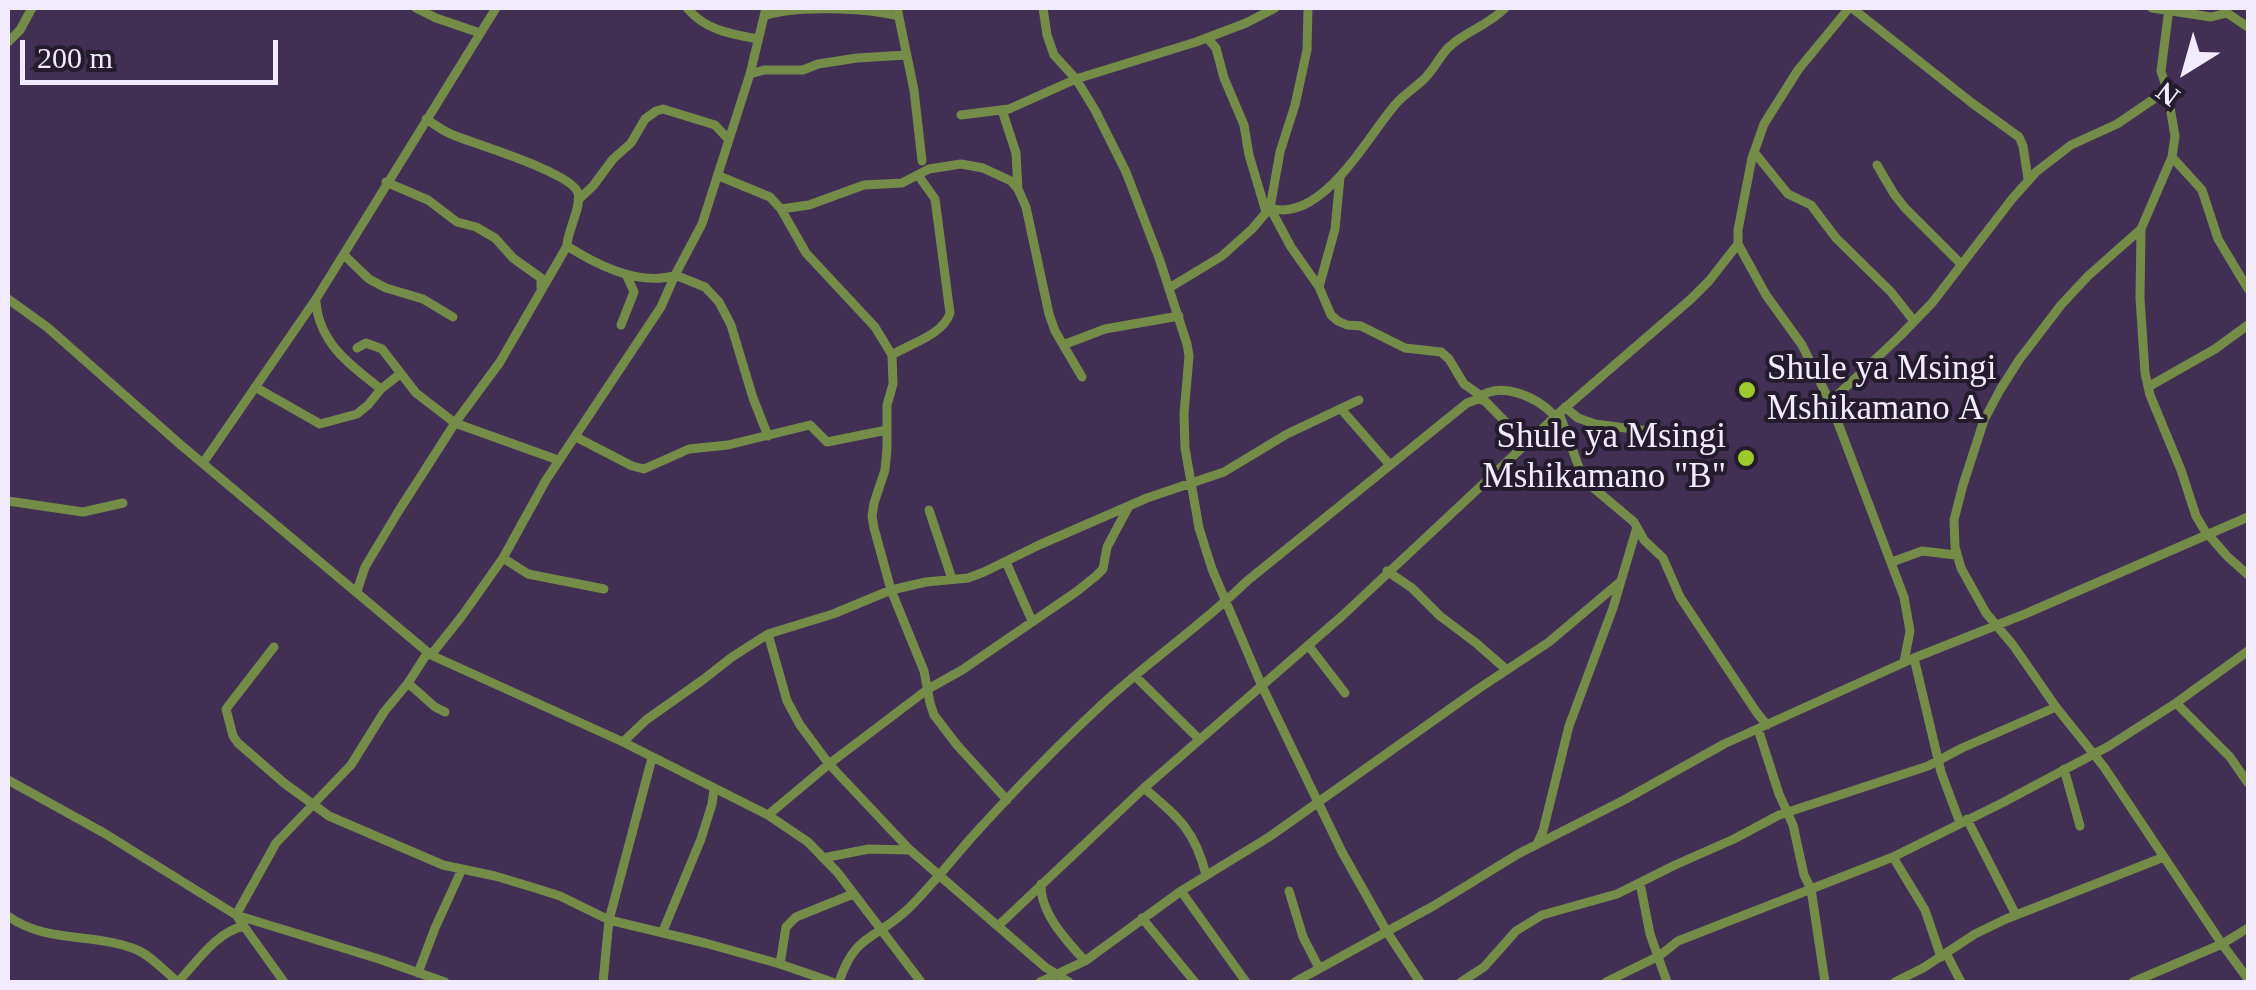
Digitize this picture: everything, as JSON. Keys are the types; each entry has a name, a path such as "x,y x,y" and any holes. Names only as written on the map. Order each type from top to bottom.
{"street":[{"path":"8,42 32,8"},
{"path":"416,8 480,33"},
{"path":"203,463 316,299 496,8"},
{"path":"687,8 712,28 758,39"},
{"path":"1043,8 1050,45 1095,110 1126,172 1179,316 1190,356 1184,414 1190,482 1199,528 1225,602 1342,852 1420,982"},
{"path":"961,115 1014,107 1076,79 1208,38 1274,8"},
{"path":"1169,288 1222,256 1268,210 1307,50 1308,8"},
{"path":"1268,210 1280,211 1308,203 1324,192 1396,103 1427,76 1448,48 1492,21 1505,8"},
{"path":"999,926 1144,788 1710,281 1738,244 1745,191 1764,124 1798,70 1851,8 2019,137 2028,180"},
{"path":"2152,8 2210,17 2230,10 2248,27"},
{"path":"2169,9 2161,71 2175,136 2172,157 2141,228 2143,354 2148,387 2196,516 2227,556 2248,575"},
{"path":"236,915 276,843 350,765 384,712 462,616 503,558 558,460 661,307 702,224 719,176 765,12 897,12 914,90 922,161"},
{"path":"1208,38 1216,48 1241,117 1248,155 1268,210 1320,287 1331,314 1342,324 1361,326 1405,348 1441,352 1464,384 1526,443"},
{"path":"750,74 803,70 852,58 906,55"},
{"path":"1830,402 1914,321 2028,180 2066,148 2117,124 2168,90"},
{"path":"578,200 632,143 645,119 656,110 714,125 729,140"},
{"path":"1002,110 1016,153 1018,188 1049,314 1082,378"},
{"path":"356,591 398,512 500,362 568,246 578,200 577,190 566,180 452,134 426,119"},
{"path":"1754,152 1788,194 1811,205 1836,238 1891,292 1914,321"},
{"path":"2172,157 2202,190 2218,239 2248,289"},
{"path":"782,210 809,205 864,185 902,183 929,169 965,164 984,168 1018,188"},
{"path":"1878,165 1905,208 1961,264"},
{"path":"1320,287 1335,229 1340,174"},
{"path":"892,355 945,325 950,313 935,199 918,175"},
{"path":"719,176 770,196 806,253 875,328 892,355 885,470 872,516 891,590 924,671 930,703 943,728 1007,800"},
{"path":"386,182 428,200 457,222 476,227 498,240 512,258 541,278 542,290"},
{"path":"2141,228 2061,305 2000,390 1984,420 1962,485 1954,520 1956,554 1986,613 2104,767 2248,979"},
{"path":"1738,244 1766,295 1802,345 1830,402 1908,613 1909,660 1938,761 1963,821 2016,915"},
{"path":"568,246 608,270 663,278 675,275 704,287 719,302 731,325 768,436"},
{"path":"344,255 369,279 423,299 453,317"},
{"path":"621,325 634,292 626,274"},
{"path":"8,299 47,327 429,654 623,742 768,815 808,842 854,894 921,982"},
{"path":"316,299 320,321 334,350 381,389"},
{"path":"1063,344 1105,329 1179,316"},
{"path":"2148,387 2215,349 2248,325"},
{"path":"357,348 366,343 380,348 416,393 456,423 558,460"},
{"path":"255,388 320,424 357,414 400,374"},
{"path":"840,982 848,957 856,947 903,914 1095,710 1246,581 1467,403 1492,391 1522,394 1594,424 1656,432"},
{"path":"623,742 646,720 768,634 833,614 891,590 984,572 1129,506 1240,464 1287,434 1360,400"},
{"path":"1341,409 1390,466"},
{"path":"1560,412 1580,470 1590,485 1663,558 1680,597 1757,713 1811,889 1825,982"},
{"path":"576,437 644,469 690,450 810,425 825,442 887,430"},
{"path":"8,501 83,512 123,503"},
{"path":"768,815 928,689 962,670 1100,572 1129,506"},
{"path":"929,510 952,579"},
{"path":"1295,982 1724,744 1909,660 1998,626 2248,517"},
{"path":"1535,846 1543,831 1569,726 1610,618 1636,527"},
{"path":"1892,562 1922,551 1956,554"},
{"path":"503,558 528,574 604,589"},
{"path":"1006,562 1032,622"},
{"path":"1387,571 1507,670"},
{"path":"1040,982 1085,961 1181,891 1239,858 1549,642 1620,582"},
{"path":"768,634 788,701 800,725 829,764 910,850 1045,967 1068,982"},
{"path":"1308,645 1345,692"},
{"path":"274,647 226,708 226,716 238,743 329,816 429,860 560,896 609,920 780,964 832,982"},
{"path":"1606,982 1659,956 1678,941 1894,857 2109,746 2248,651"},
{"path":"1135,676 1199,739"},
{"path":"408,683 445,712"},
{"path":"2176,703 2230,757 2248,783"},
{"path":"1461,982 1484,967 1532,920 1617,894 1787,812 1938,761 2056,706"},
{"path":"603,982 609,920 652,758"},
{"path":"2064,769 2080,826"},
{"path":"8,780 236,915 444,982"},
{"path":"1144,788 1186,826 1206,875"},
{"path":"663,932 701,839 714,789"},
{"path":"823,858 869,849 910,850"},
{"path":"1894,857 1925,910 1943,955 1961,982"},
{"path":"1895,982 1975,934 2164,857"},
{"path":"418,973 462,870"},
{"path":"1640,883 1650,934 1667,982"},
{"path":"1041,884 1044,906 1085,961"},
{"path":"1181,891 1246,982"},
{"path":"1289,892 1303,938 1319,968"},
{"path":"780,964 786,927 796,917 854,894"},
{"path":"236,915 284,982"},
{"path":"8,916 40,930 138,950 178,982 221,936 244,926"},
{"path":"1142,918 1194,981"},
{"path":"2133,982 2222,944 2248,928"}],"place":[{"name":"Shule ya Msingi Mshikamano A","path":"1747,390"},
{"name":"Shule ya Msingi Mshikamano \"B\"","path":"1746,458"}]}
